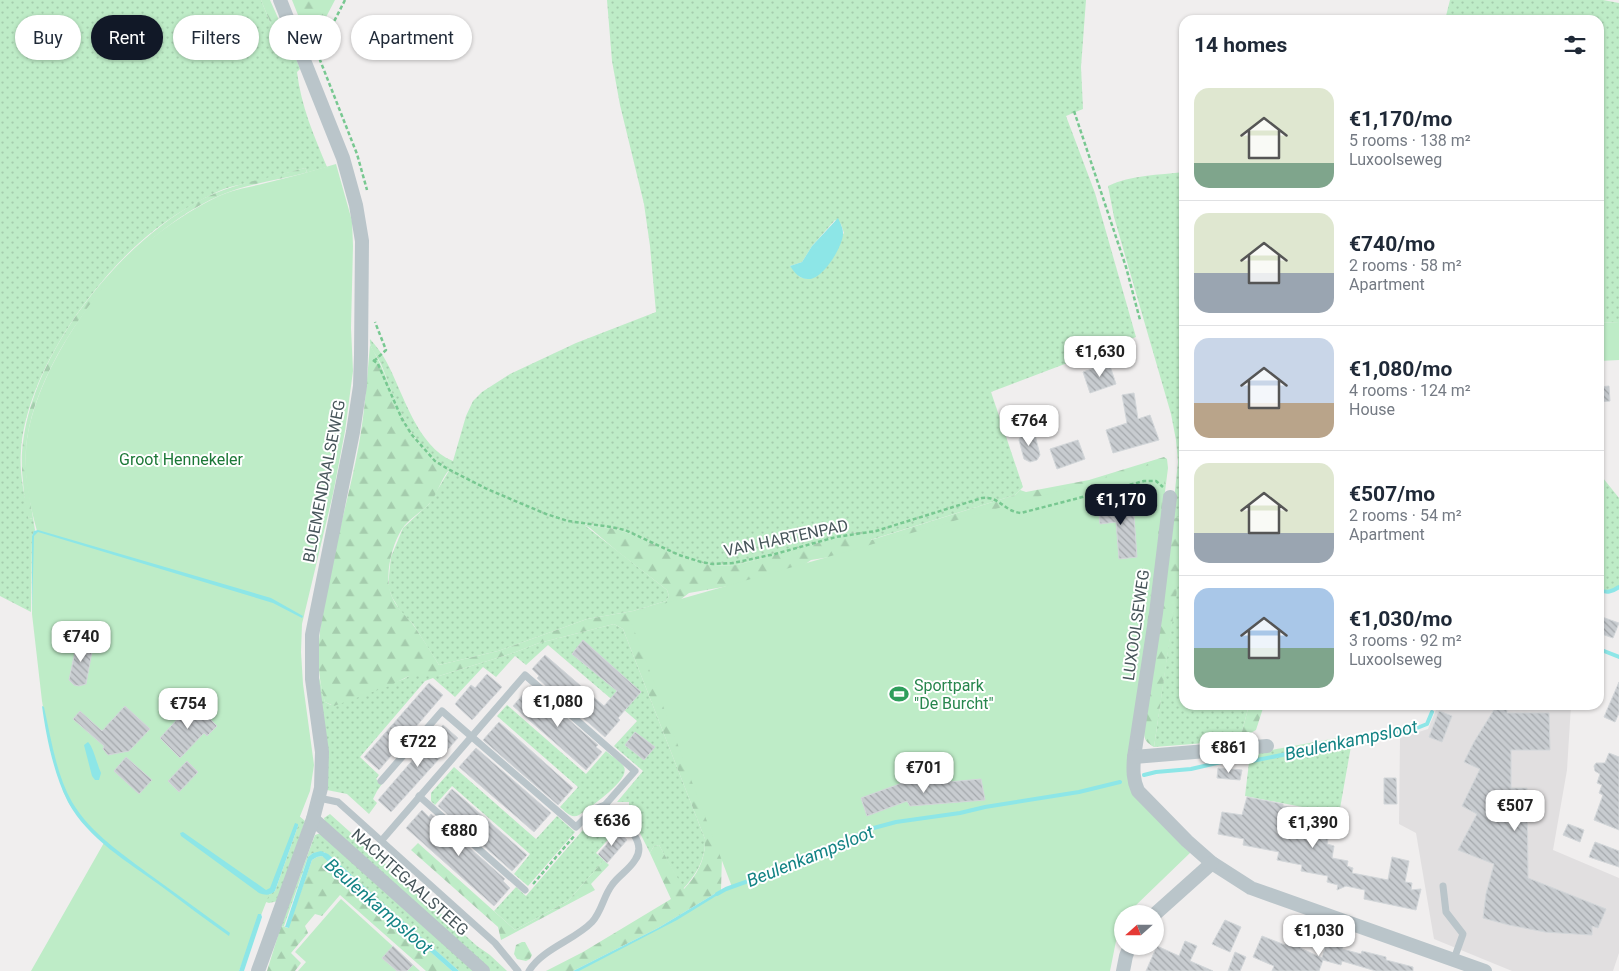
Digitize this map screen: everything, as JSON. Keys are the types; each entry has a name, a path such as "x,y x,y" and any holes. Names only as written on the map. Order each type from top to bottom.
{"street":[{"name":"BLOEMENDAALSEWEG","path":"258,971 319,798 322,752 312,679 312,634 316,604 345,471 359,393 361,355 362,241 356,205 343,158 280,0"},
{"name":"LUXOOLSEWEG","path":"1170,497 1156,613 1134,758 1134,783 1138,791 1181,836 1212,863 1251,888 1484,971"},
{"path":"1134,758 1267,746"},
{"name":"NACHTEGAALSTEEG","path":"313,819 483,971"},
{"path":"1164,906 1212,863"},
{"path":"1123,971 1126,955"}],"lane":[{"name":"NACHTEGAALSTEEG","path":"382,840 525,675 635,771 605,806 594,809 576,827"},
{"path":"381,781 442,711 576,827"},
{"path":"419,796 525,890"},
{"name":"NACHTEGAALSTEEG","path":"319,798 338,802 382,840 495,943 518,971"},
{"path":"529,971 544,956 584,930 594,920 611,886 637,858 639,847 634,833 605,806"},
{"path":"1444,886 1446,912 1462,934 1454,959"}],"path":[{"path":"338,15 345,0"},
{"path":"1074,111 1126,267 1140,320"},
{"name":"VAN HARTENPAD","path":"374,361 378,364 402,418 412,435 435,461 448,469 487,489 546,514 568,521 611,526 690,559 712,564 734,563 836,537 876,531 982,498 992,498 1010,510 1021,513 1152,480 1160,483 1170,497"},
{"path":"525,890 527,891 576,833 576,827"}],"shaded area":[{"path":"1436,710 1571,710 1567,770 1553,850 1619,878 1619,953 1613,971 1512,971 1434,939 1416,833 1399,824 1400,738 1428,729"}],"green space":[{"path":"0,0 261,0 269,20 269,60 297,60 300,69 297,72 305,109 327,167 305,173 307,171 305,168 217,192 186,209 156,229 138,244 98,286 61,338 46,366 25,423 21,451 22,477 29,519 33,518 35,530 32,536 31,612 0,596"},
{"path":"261,0 270,0 277,15 269,15 269,20"},
{"path":"292,0 335,0 327,15 298,15"},
{"path":"607,0 1086,0 1081,67 1083,109 1066,116 1095,193 1136,337 991,392 1023,487 1015,495 870,540 857,532 737,565 713,566 683,558 639,537 616,529 583,524 667,590 669,596 666,601 633,611 587,619 498,651 439,665 413,624 401,612 392,597 389,589 389,576 391,557 403,528 429,504 450,469 431,456 414,436 395,401 381,364 372,349 370,339 384,358 420,431 440,454 453,461 466,416 473,401 482,392 510,374 576,343 656,312 644,204 620,105 612,61","holes":["835,220 841,224 844,233 807,279 800,277 790,266 802,262 812,246"]},
{"path":"1450,0 1603,0 1619,3 1619,322 1604,323 1604,15 1446,15"},
{"name":"Groot Hennekeler","path":"336,164 352,221 351,328 353,371 345,431 333,494 302,624 303,684 314,765 310,791 239,971 31,971 105,841 84,822 70,805 63,791 50,746 42,701 32,614 33,536 37,531 28,492 26,472 26,452 30,425 38,397 66,340 84,312 123,264 143,246 189,212 225,194"},
{"path":"305,168 307,171 305,173 231,191 189,212 156,235 97,296 72,331 51,367 36,404 26,449 27,479 33,518 29,519 23,482 23,442 32,401 49,360 72,321 100,284 131,251 164,224 197,202 223,190"},
{"path":"1179,173 1179,517 1172,519 1178,462 1176,440 1171,414 1114,217 1108,186 1117,182"},
{"path":"1619,322 1619,360 1604,361 1604,323"},
{"path":"370,345 411,431 431,456 450,469 431,501 402,529 392,554 389,573 390,591 395,603 414,626 439,665 498,651 587,619 633,611 666,601 669,596 667,590 590,528 581,524 616,529 639,537 683,558 713,566 737,565 857,532 869,532 871,540 1015,495 1020,490 1026,492 1089,480 1164,457 1167,459 1168,468 1135,727 905,545 811,560 790,575 689,593 676,603 722,855 721,890 658,928 573,971 546,971 583,952 671,899 650,853 654,846 659,845 684,889 700,866 704,853 705,839 623,629 614,624 539,643 439,676 409,676 389,686 334,706 325,702 319,661 321,620 359,444"},
{"name":"Sportpark \"De Burcht\"","path":"1167,460 1129,775 1191,852 1136,905 1114,905 1114,951 1110,971 576,971 678,918 732,887 628,614"},
{"path":"1604,479 1619,498 1619,587 1609,593 1604,591"},
{"path":"1179,517 1179,577 1154,747 1145,739 1144,727 1172,519"},
{"path":"1179,572 1179,710 1248,710 1240,739 1154,747"},
{"path":"614,624 623,629 705,839 702,860 683,889 659,845 654,846 650,853 639,831 617,810 629,810 629,802 617,802 643,771 614,746 637,721 548,645 526,665 515,656 496,677 483,667 455,697 433,678 425,681 360,757 379,775 376,779 382,784 373,799 377,803 369,814 347,794 327,790 318,673 325,702 331,705 409,676 439,676 539,643"},
{"path":"507,705 586,774 606,751 624,767 621,779 608,793 579,815 569,814 560,807 578,787 497,716"},
{"path":"1248,710 1262,710 1256,730 1240,739"},
{"path":"1353,735 1339,814 1245,796 1250,754"},
{"path":"454,767 536,839 557,816 575,832 528,886 514,874 530,854 452,786 435,805 431,801 431,793"},
{"path":"330,814 507,971 490,971 326,825 324,818"},
{"path":"298,815 305,821 278,901 269,903 260,900 275,891 298,826 296,823"},
{"path":"598,815 607,816 617,825 611,832 613,834 596,853 604,860 568,901 515,930 494,911 516,887 526,896 594,817"},
{"path":"322,834 476,971 459,971 324,852 313,853 308,857 284,926 286,927 281,926 315,835"},
{"path":"418,843 515,930 568,901 604,860 609,865 591,884 595,890 501,940 498,927 411,850"},
{"path":"322,856 452,971 426,971 340,895 322,916 315,914 305,926 308,933 291,953 301,963 295,971 267,971 281,926 288,928 312,860"},
{"path":"341,899 420,971 298,971 306,962 295,952"},
{"path":"525,942 532,955 526,961 517,959 514,954 516,945"}],"water":[{"path":"838,218 843,233 840,246 831,261 814,278 805,279 799,276 790,266 802,262 812,246"},
{"path":"38,530 271,598 303,616 302,618 273,603 38,532 34,536 32,613 32,536 34,531"},
{"path":"42,706 44,707 62,780 66,791 80,814 98,834 230,933 229,936 122,859 98,839 76,815 63,791 55,768 48,742"},
{"path":"88,742 101,773 99,780 95,780 92,776 84,745"},
{"path":"295,823 298,826 275,891 267,895 259,893 181,836 180,833 183,832 266,890 270,888"},
{"path":"321,851 328,854 459,971 452,971 322,856 312,860 289,928 285,927 308,857 313,853"},
{"path":"721,890 721,893 677,920 579,971 573,971 658,928"},
{"path":"258,914 261,914 262,917 244,971 239,971"}],"building":[{"path":"1109,363 1116,384 1090,393 1083,372"},
{"path":"1604,386 1609,386 1610,401 1604,402"},
{"path":"1134,393 1138,419 1150,415 1159,440 1113,453 1106,430 1127,423 1122,395"},
{"path":"1029,432 1035,435 1040,455 1037,460 1030,462 1024,459 1019,440 1022,434"},
{"path":"1078,440 1085,459 1057,469 1050,449"},
{"path":"1133,502 1137,557 1119,559 1116,522 1100,524 1098,505"},
{"path":"1604,618 1619,623 1613,638 1604,635"},
{"path":"84,640 93,646 86,684 79,686 74,685 69,680 77,642"},
{"path":"583,640 641,692 618,718 620,720 605,737 537,678 539,676 532,669 545,655 604,706 617,691 572,654"},
{"path":"487,674 502,687 472,720 455,704 471,685 475,688"},
{"path":"1619,682 1619,713 1615,722 1604,717"},
{"path":"429,683 443,695 379,770 364,757"},
{"path":"530,686 598,745 596,747 602,752 586,770 513,706"},
{"path":"193,702 217,726 207,736 204,733 180,758 160,738"},
{"path":"125,706 150,729 129,751 108,755 103,749 104,746 73,719 80,711 102,731"},
{"path":"1494,710 1507,710 1507,713 1549,713 1550,750 1511,750 1511,788 1527,788 1528,878 1606,909 1598,928 1592,926 1592,935 1545,932 1483,918 1486,894 1494,864 1458,850 1477,814 1462,806 1480,769 1464,762"},
{"path":"1439,711 1452,716 1442,742 1429,737"},
{"path":"499,722 573,788 558,805 483,740"},
{"path":"443,725 458,738 391,812 378,800"},
{"path":"635,732 655,747 644,760 625,745"},
{"path":"476,748 551,813 534,832 459,767"},
{"path":"1609,753 1619,757 1619,830 1594,820 1603,795 1599,793 1602,785 1597,783 1600,774 1595,771 1594,766 1596,763 1605,763"},
{"path":"126,757 152,780 139,794 114,771"},
{"path":"187,761 198,772 179,792 168,781"},
{"path":"1218,768 1242,770 1240,780 1217,778"},
{"path":"924,775 927,784 981,779 985,800 910,806 907,801 867,816 861,798"},
{"path":"1384,778 1396,778 1397,804 1384,804"},
{"path":"452,789 527,855 512,871 438,806"},
{"path":"1247,797 1333,816 1327,844 1334,846 1332,858 1348,861 1347,866 1353,868 1352,873 1388,880 1392,857 1409,861 1405,882 1412,883 1411,890 1421,889 1416,910 1364,899 1365,890 1346,886 1337,890 1338,885 1327,882 1328,876 1301,871 1302,865 1277,860 1279,852 1243,845 1244,839 1218,834 1222,812 1242,815"},
{"path":"422,810 429,817 431,814 505,879 503,881 510,888 494,906 406,828"},
{"path":"1568,824 1584,830 1580,842 1563,835"},
{"path":"618,832 627,840 607,863 598,854"},
{"path":"1595,842 1619,851 1619,867 1589,857"},
{"path":"1225,920 1241,927 1230,952 1212,944"},
{"path":"1262,936 1285,945 1288,936 1302,940 1300,948 1322,958 1327,941 1343,945 1342,949 1361,954 1362,951 1386,957 1386,960 1413,967 1413,971 1376,971 1342,961 1341,965 1323,960 1319,971 1272,971 1274,966 1253,957"},
{"path":"1185,941 1197,946 1190,961 1213,971 1146,971 1153,955 1164,955 1164,949 1179,956"},
{"path":"393,946 413,965 407,971 397,971 382,958"},
{"path":"1235,952 1246,957 1240,971 1228,971"}],"waterway":[{"name":"Beulenkampsloot","path":"1604,592 1609,592 1619,587"},
{"path":"1604,651 1619,657"},
{"name":"Beulenkampsloot","path":"1144,775 1191,769 1221,762 1252,761 1417,728 1427,724 1432,712"},
{"name":"Beulenkampsloot","path":"717,894 809,859 870,829 896,822 1079,792 1120,782"}],"place":[{"name":"Sportpark \"De Burcht\"","path":"899,694"}]}
